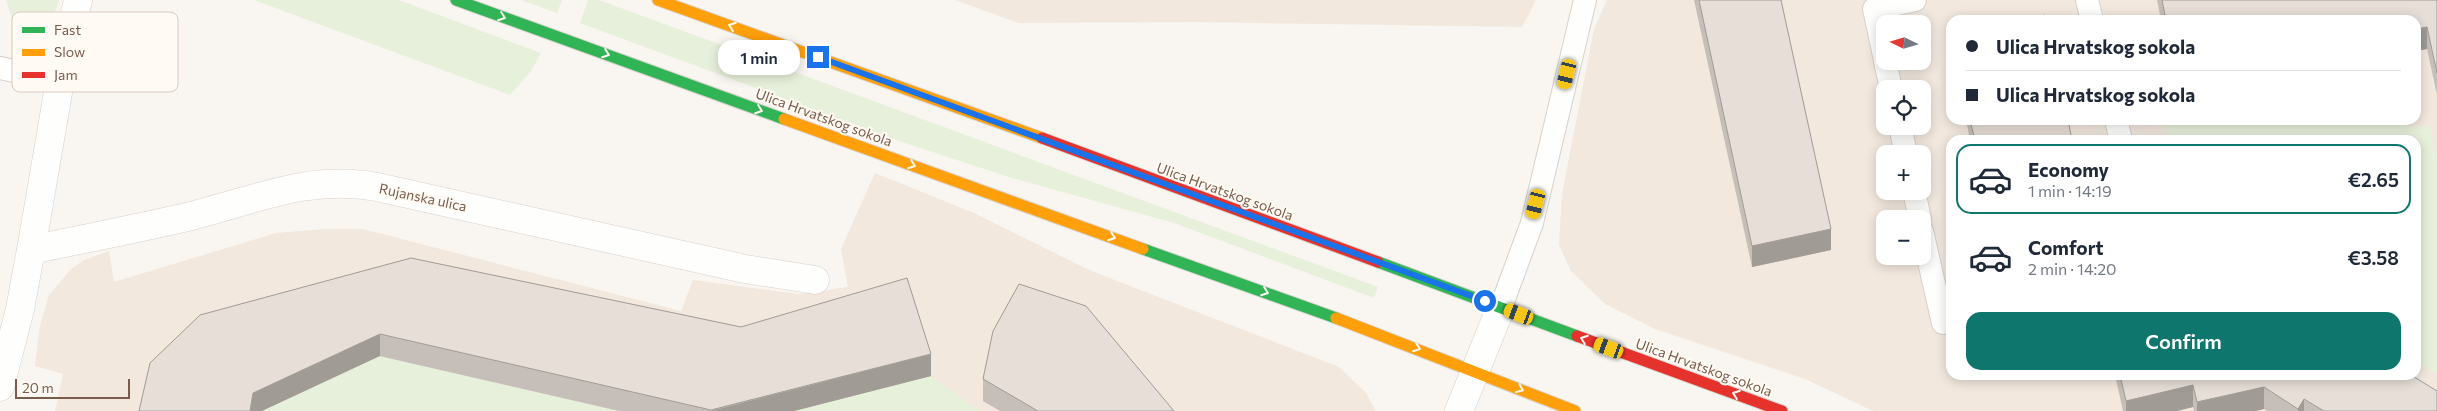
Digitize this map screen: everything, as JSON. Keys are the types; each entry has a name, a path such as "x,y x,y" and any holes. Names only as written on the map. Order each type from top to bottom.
{"street":[{"name":"Ulica Hrvatskog sokola","path":"456,0 1361,327 1574,411"},
{"name":"Ulica Hrvatskog sokola","path":"658,0 1782,411"},
{"path":"0,387 20,308 58,92"},
{"name":"Rujanska ulica","path":"31,250 188,217 293,188 326,182 354,183 745,268 815,280"},
{"path":"1459,411 1501,307"}],"lane":[{"path":"1501,307 1532,223 1585,0"},
{"path":"1876,17 1874,8 1915,0"},
{"path":"2087,0 2091,15"},
{"path":"1930,265 1943,322"}],"shaded area":[{"path":"955,0 1536,0 1522,27 1195,22 1019,23"},
{"path":"1607,0 2437,0 2437,411 1873,411 1805,379 1655,329 1605,304 1571,271 1559,245 1562,194 1594,29"},
{"path":"875,173 974,213 1089,270 1339,367 1366,393 1376,411 55,411 63,374 35,366 40,325 49,295 71,269 84,260 109,251 114,282 276,233 324,229 363,229 681,311 693,280 798,294 848,287 841,249"}],"green space":[{"path":"6,0 59,0 54,12 12,12 12,19"},
{"path":"254,0 399,0 541,53 531,71 510,95"},
{"path":"521,0 562,0 557,13"},
{"path":"588,0 599,0 1378,287 1374,298 1174,223 1009,177 902,142 580,23"},
{"path":"2166,125 2430,126 2437,161 2437,373 2421,364 2421,135 2168,135"},
{"path":"380,356 619,411 262,411"},
{"path":"931,376 980,411 794,411"}],"building":[{"path":"1699,0 1781,0 1831,229 1752,246"},
{"path":"2162,0 2437,0 2437,73 2427,27 2421,28 2421,15 2165,15"},
{"path":"1971,125 2069,125 2071,135 1974,135"},
{"path":"411,258 741,327 907,278 931,354 711,410 380,334 253,393 250,411 139,411 150,363 200,315"},
{"path":"1019,284 1086,306 1174,411 1038,411 983,379 993,331"},
{"path":"2121,380 2419,380 2437,391 2437,411 2324,411 2304,399 2298,409 2264,387 2197,402 2193,385 2126,401"}],"traffic: fast":[{"path":"456,0 784,119"},
{"path":"1143,249 1336,318"},
{"path":"1378,262 1577,336"}],"traffic: slow":[{"path":"658,0 1042,138"},
{"path":"784,119 1143,249"},
{"path":"1336,318 1575,411"}],"traffic: jam":[{"path":"1042,138 1378,262"},
{"path":"1577,336 1782,411"}],"route":[{"path":"818,57 1485,301"}]}
